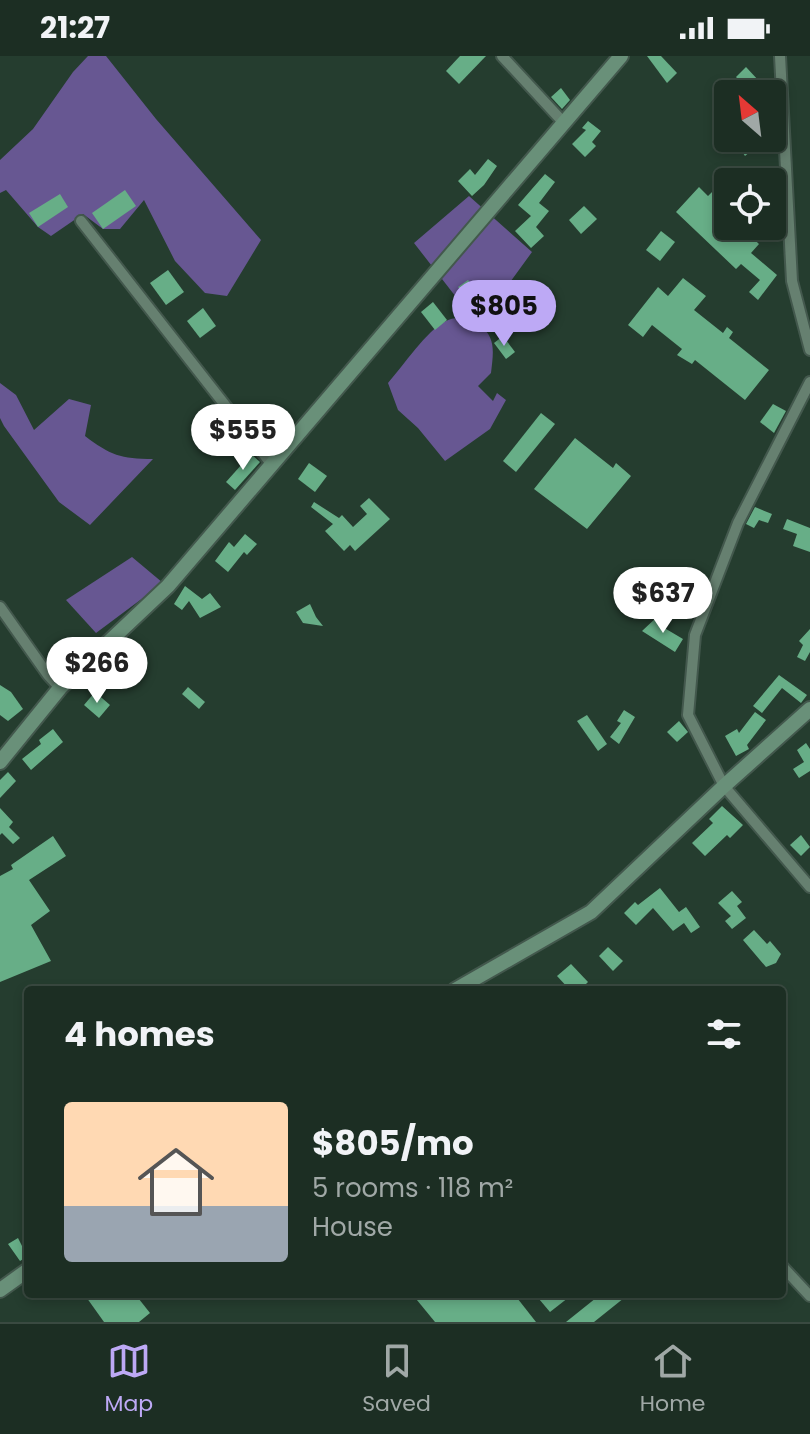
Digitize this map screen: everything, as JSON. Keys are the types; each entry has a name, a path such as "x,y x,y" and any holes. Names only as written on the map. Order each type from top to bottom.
{"street":[{"path":"502,56 563,122"},
{"path":"0,762 60,688 168,586 621,56"},
{"path":"780,56 792,281 810,350"},
{"path":"81,221 272,465"},
{"path":"810,382 738,523 695,635 688,715 724,786 810,887"},
{"path":"0,607 60,688"},
{"path":"462,986 591,912 810,709"},
{"path":"786,1270 810,1296"},
{"path":"0,1290 24,1273"}],"shaded area":[{"path":"88,56 106,56 261,240 227,296 205,293 175,261 144,200 120,229 103,229 83,214 51,236 38,227 6,190 0,193 0,160 33,129"},
{"path":"469,196 532,252 479,325 489,335 493,353 491,373 478,386 493,401 497,393 506,400 490,429 445,461 418,428 398,410 388,383 423,340 439,326 458,318 477,324 414,243"},
{"path":"0,383 16,395 34,430 69,399 91,405 85,436 116,455 153,459 90,525 59,502 4,426 0,418"},
{"path":"132,557 163,583 96,633 66,600"}],"building":[{"path":"460,56 486,56 459,84 446,71"},
{"path":"647,56 661,56 677,73 667,83"},
{"path":"746,67 758,80 739,80 736,77"},
{"path":"561,88 570,100 562,109 551,97"},
{"path":"588,121 601,131 592,142 596,146 585,157 572,144 586,130 582,128"},
{"path":"488,159 497,166 472,196 458,181 470,169 475,175"},
{"path":"545,174 555,182 539,203 549,211 536,227 544,236 531,248 515,231 531,216 518,205"},
{"path":"699,187 708,196 714,190 714,240 755,240 759,244 751,253 777,275 758,300 749,292 760,280 741,264 736,269 676,212"},
{"path":"125,190 136,206 103,229 92,213"},
{"path":"60,194 68,207 38,227 29,213"},
{"path":"584,206 597,219 581,234 569,220"},
{"path":"661,231 675,242 660,261 646,250"},
{"path":"168,270 184,292 166,305 150,283"},
{"path":"683,278 706,296 694,310 723,333 727,327 733,332 729,338 769,370 745,400 695,360 692,364 677,355 682,349 652,325 643,337 628,325 658,287 668,296"},
{"path":"468,280 479,294 470,302 458,287"},
{"path":"433,302 447,320 435,330 421,312"},
{"path":"203,308 216,326 200,338 187,321"},
{"path":"503,336 515,352 506,359 494,343"},
{"path":"773,404 786,411 774,433 760,422"},
{"path":"541,413 555,424 516,472 503,461"},
{"path":"575,438 613,468 616,463 631,476 587,529 534,489"},
{"path":"251,454 260,462 235,490 226,482"},
{"path":"309,463 327,476 315,492 298,479"},
{"path":"369,498 390,519 355,551 350,545 344,551 325,531 333,524 311,507 314,502 339,518 342,515 353,527 367,514 360,506"},
{"path":"755,507 772,514 768,523 759,520 754,528 746,524"},
{"path":"787,519 810,528 810,552 793,546 797,534 783,529"},
{"path":"245,534 257,544 247,555 244,552 228,572 215,561 229,542 234,547"},
{"path":"664,571 673,578 670,581 698,595 691,606 652,585"},
{"path":"623,584 638,597 630,605 616,593"},
{"path":"185,586 202,599 210,593 221,607 200,618 189,601 182,610 174,604"},
{"path":"310,604 323,626 303,623 296,612"},
{"path":"658,616 664,622 661,626 683,639 675,652 642,631"},
{"path":"810,629 810,652 805,661 797,657 803,645 799,641"},
{"path":"779,675 807,695 801,703 782,688 762,713 753,706"},
{"path":"0,685 11,692 23,709 8,721 0,715"},
{"path":"188,687 205,702 199,709 182,694"},
{"path":"95,692 110,705 99,718 84,705"},
{"path":"624,710 635,717 619,744 610,737 621,723 617,721"},
{"path":"755,712 766,720 747,745 749,749 736,756 725,736 737,729 739,733"},
{"path":"587,715 607,744 598,751 577,721"},
{"path":"679,721 688,732 677,742 667,732"},
{"path":"53,729 63,742 31,770 22,759 41,744 39,740"},
{"path":"806,743 810,749 810,771 799,778 793,769 804,762 797,750"},
{"path":"8,772 16,781 0,798 0,780"},
{"path":"722,806 743,825 705,856 692,843 713,823 709,819"},
{"path":"0,808 13,822 9,827 20,838 13,844 2,833 0,835"},
{"path":"801,835 810,847 801,856 790,845"},
{"path":"53,836 66,856 29,880 50,911 31,925 51,961 0,982 0,876"},
{"path":"660,888 679,912 686,907 700,927 691,933 684,923 673,931 653,908 636,925 624,913 635,902 638,905"},
{"path":"732,891 742,902 737,906 746,918 732,929 725,921 731,916 718,903"},
{"path":"754,930 767,944 770,941 781,954 776,963 766,967 743,940"},
{"path":"608,947 623,961 613,971 599,956"},
{"path":"571,964 588,982 584,986 566,986 557,976"},
{"path":"18,1238 24,1245 24,1258 20,1261 8,1244"},
{"path":"87,1298 138,1298 150,1313 139,1322 104,1322"},
{"path":"415,1298 517,1298 536,1322 435,1322"},
{"path":"540,1298 568,1298 550,1312"},
{"path":"596,1298 624,1298 594,1322 566,1322"}]}
